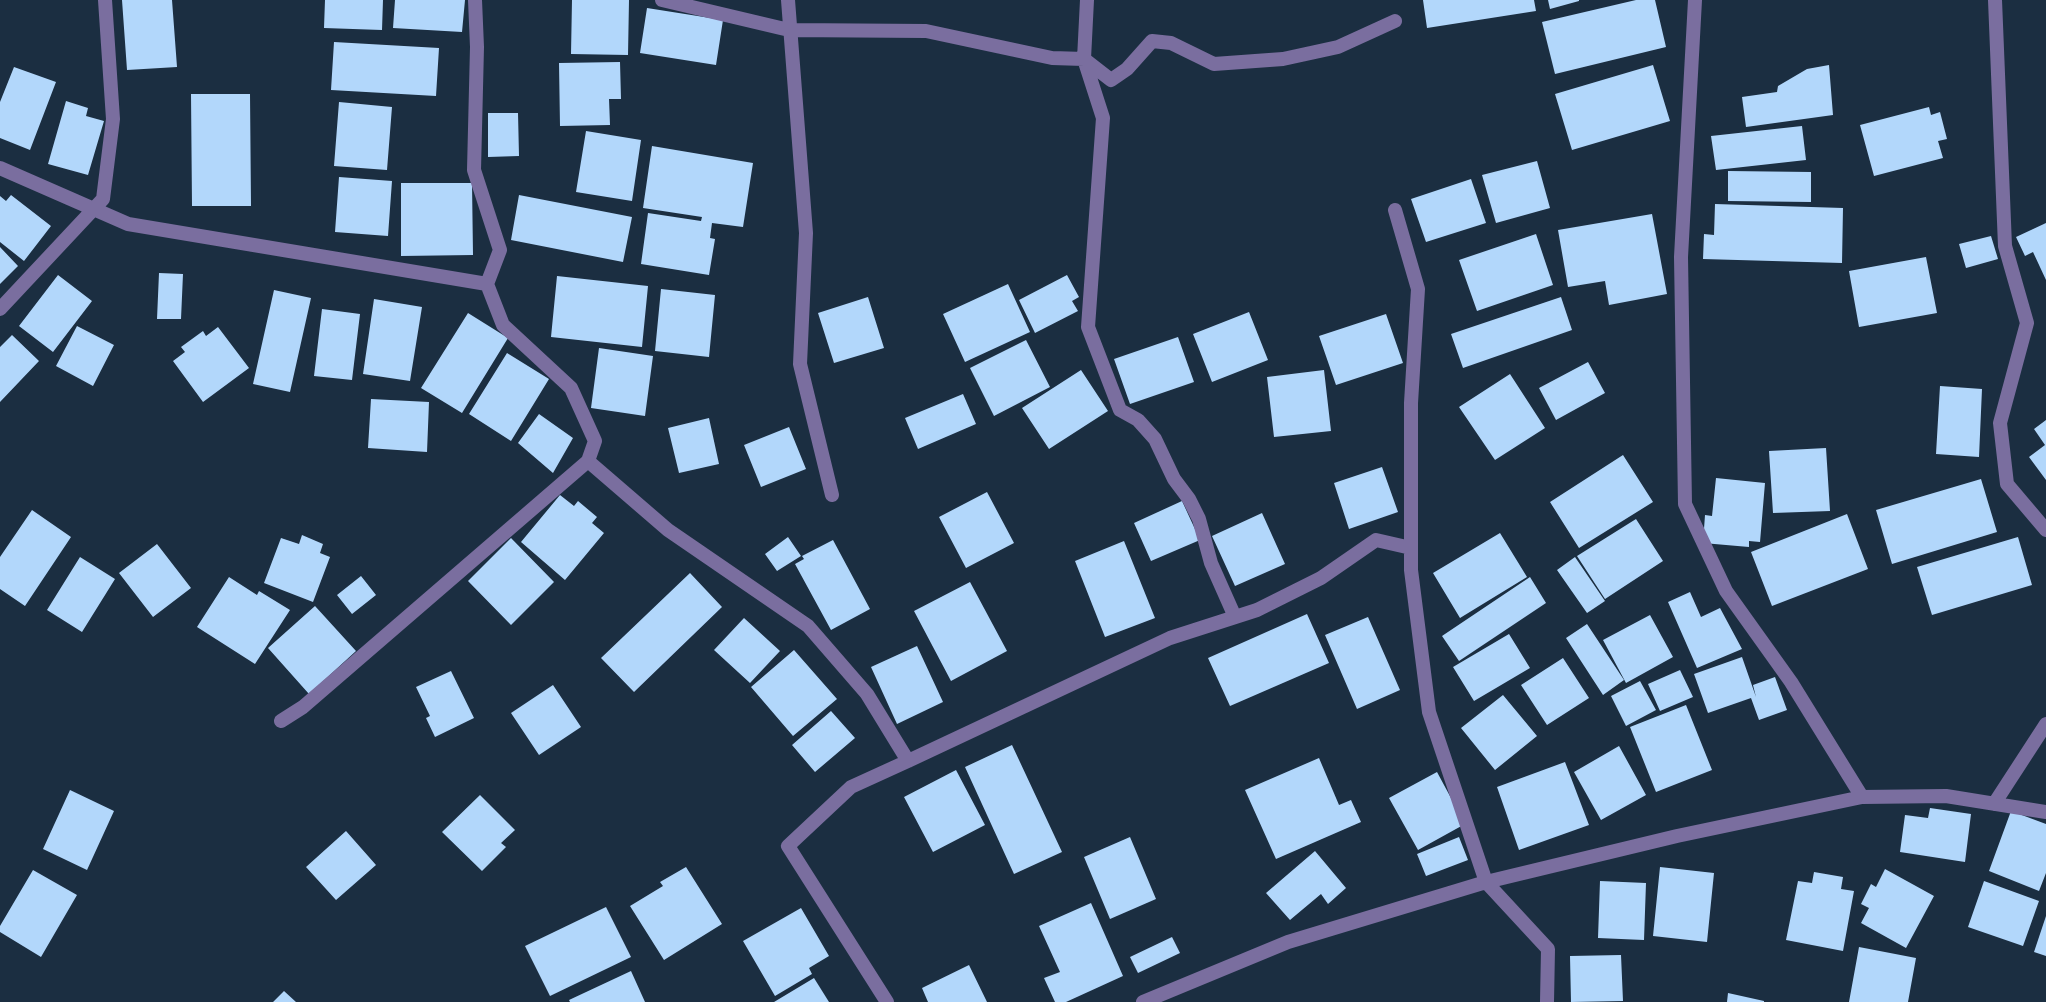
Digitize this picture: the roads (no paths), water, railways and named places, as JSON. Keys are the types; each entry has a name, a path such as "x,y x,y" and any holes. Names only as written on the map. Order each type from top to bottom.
{"street":[{"path":"0,309 103,199 113,119 105,0"},
{"path":"281,721 303,707 588,461 595,441 571,388 503,325 487,284 500,250 474,170 477,47 475,0"},
{"path":"662,0 789,30 926,31 1052,58 1084,59 1111,80 1127,69 1152,41 1171,43 1214,64 1283,59 1338,47 1395,21"},
{"path":"788,0 806,233 800,365 832,495"},
{"path":"1087,0 1084,59 1103,118 1088,327 1120,410 1138,420 1155,439 1174,479 1189,499 1199,519 1211,563 1235,617"},
{"path":"1695,0 1681,257 1685,504 1726,592 1791,682 1862,797"},
{"path":"1995,0 2005,246 2026,323 2000,423 2007,484 2046,530"},
{"path":"0,167 128,224 487,284"},
{"path":"1395,210 1418,289 1411,403 1411,570 1429,712 1486,883 1548,948 1547,1002"},
{"path":"588,461 668,530 808,626 867,694 908,761"},
{"path":"887,1002 788,846 851,788 1170,638 1257,610 1321,578 1376,540 1411,548"},
{"path":"1994,804 2046,724"},
{"path":"1143,1002 1288,942 1486,883 1677,836 1862,797 1946,796 2046,812"}]}
